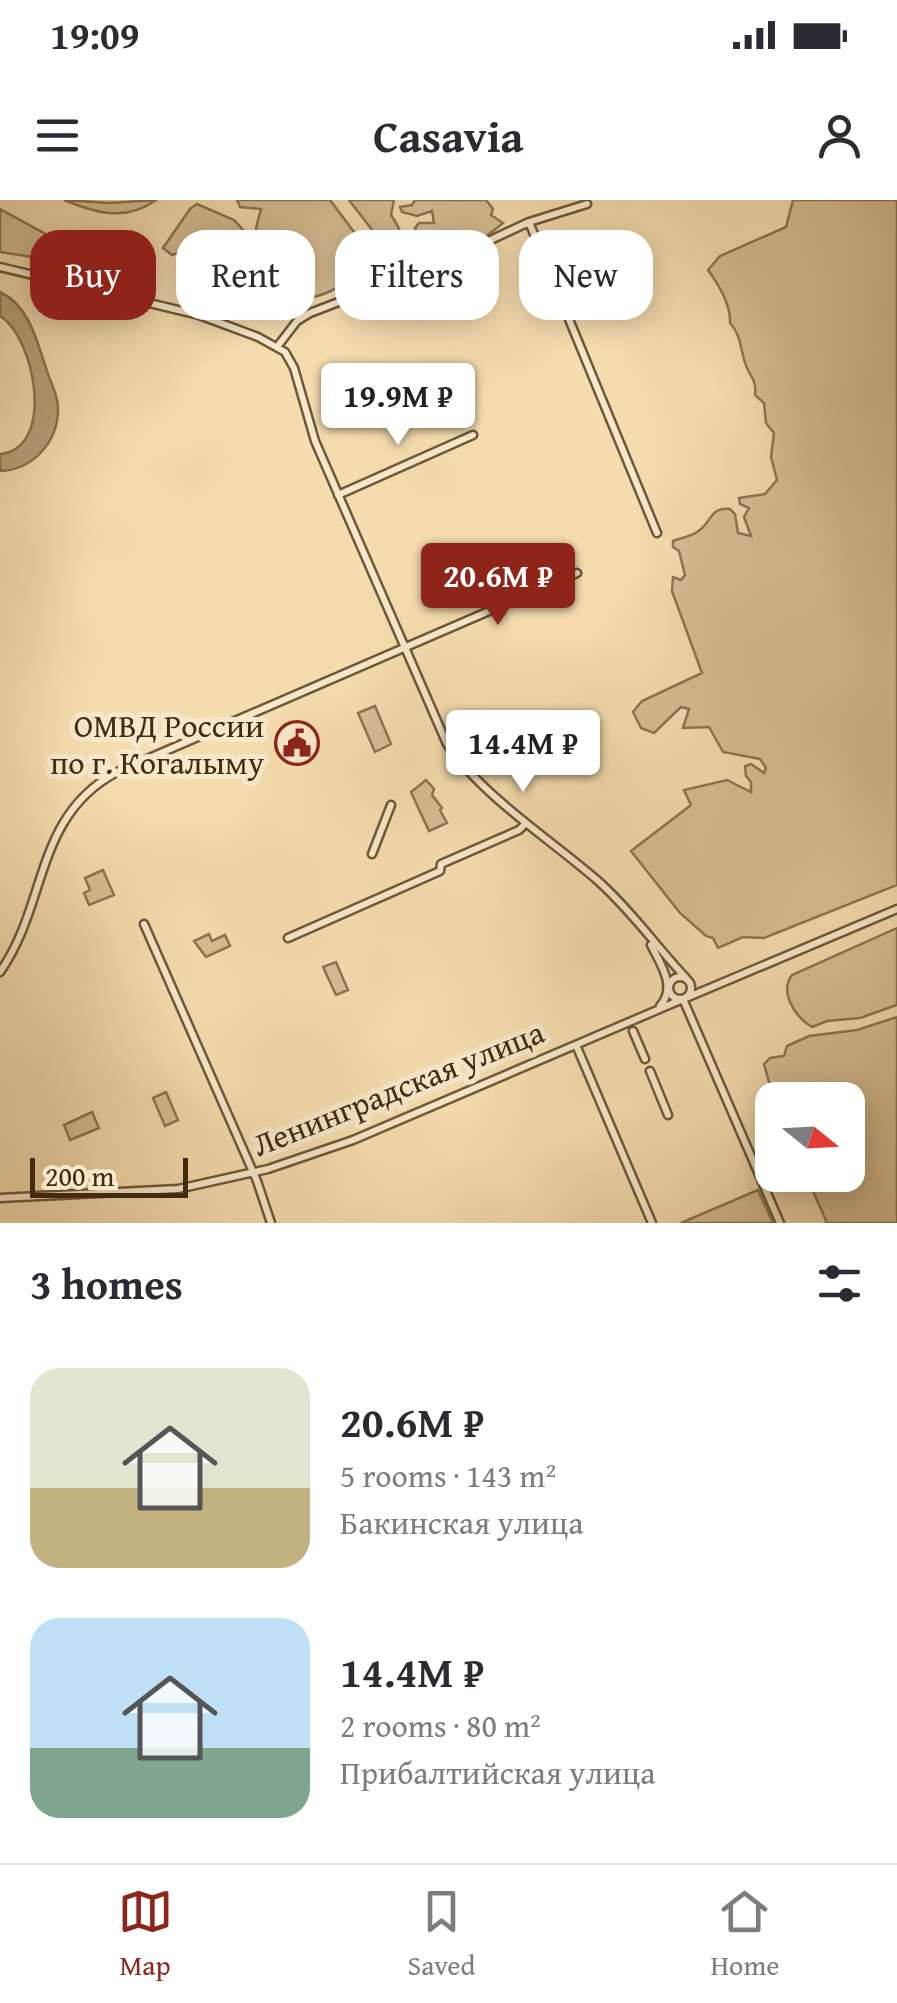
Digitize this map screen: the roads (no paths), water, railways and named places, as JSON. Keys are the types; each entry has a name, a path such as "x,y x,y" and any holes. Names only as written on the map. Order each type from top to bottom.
{"street":[{"path":"278,346 304,316 422,263 472,250 530,222 586,204"},
{"path":"530,222 657,533"},
{"path":"0,266 199,315 278,346 292,363 310,430 442,736 454,754 526,823 608,891 687,979 692,989 685,998"},
{"path":"338,495 473,435"},
{"path":"0,972 16,943 60,827 88,790 117,772 577,573"},
{"path":"372,854 392,805"},
{"path":"288,938 440,871 441,864 519,830 526,823"},
{"name":"Ленинградская улица","path":"0,1198 199,1186 333,1148 897,910"},
{"path":"144,924 271,1223"},
{"path":"654,946 673,996 685,998"},
{"path":"656,1010 675,978 700,985 727,979"},
{"path":"685,998 780,1223"},
{"path":"633,1031 645,1059"},
{"path":"576,1045 652,1223"},
{"path":"650,1071 668,1115"}],"place":[{"name":"ОМВД России по г. Когалыму","path":"297,743"}]}
